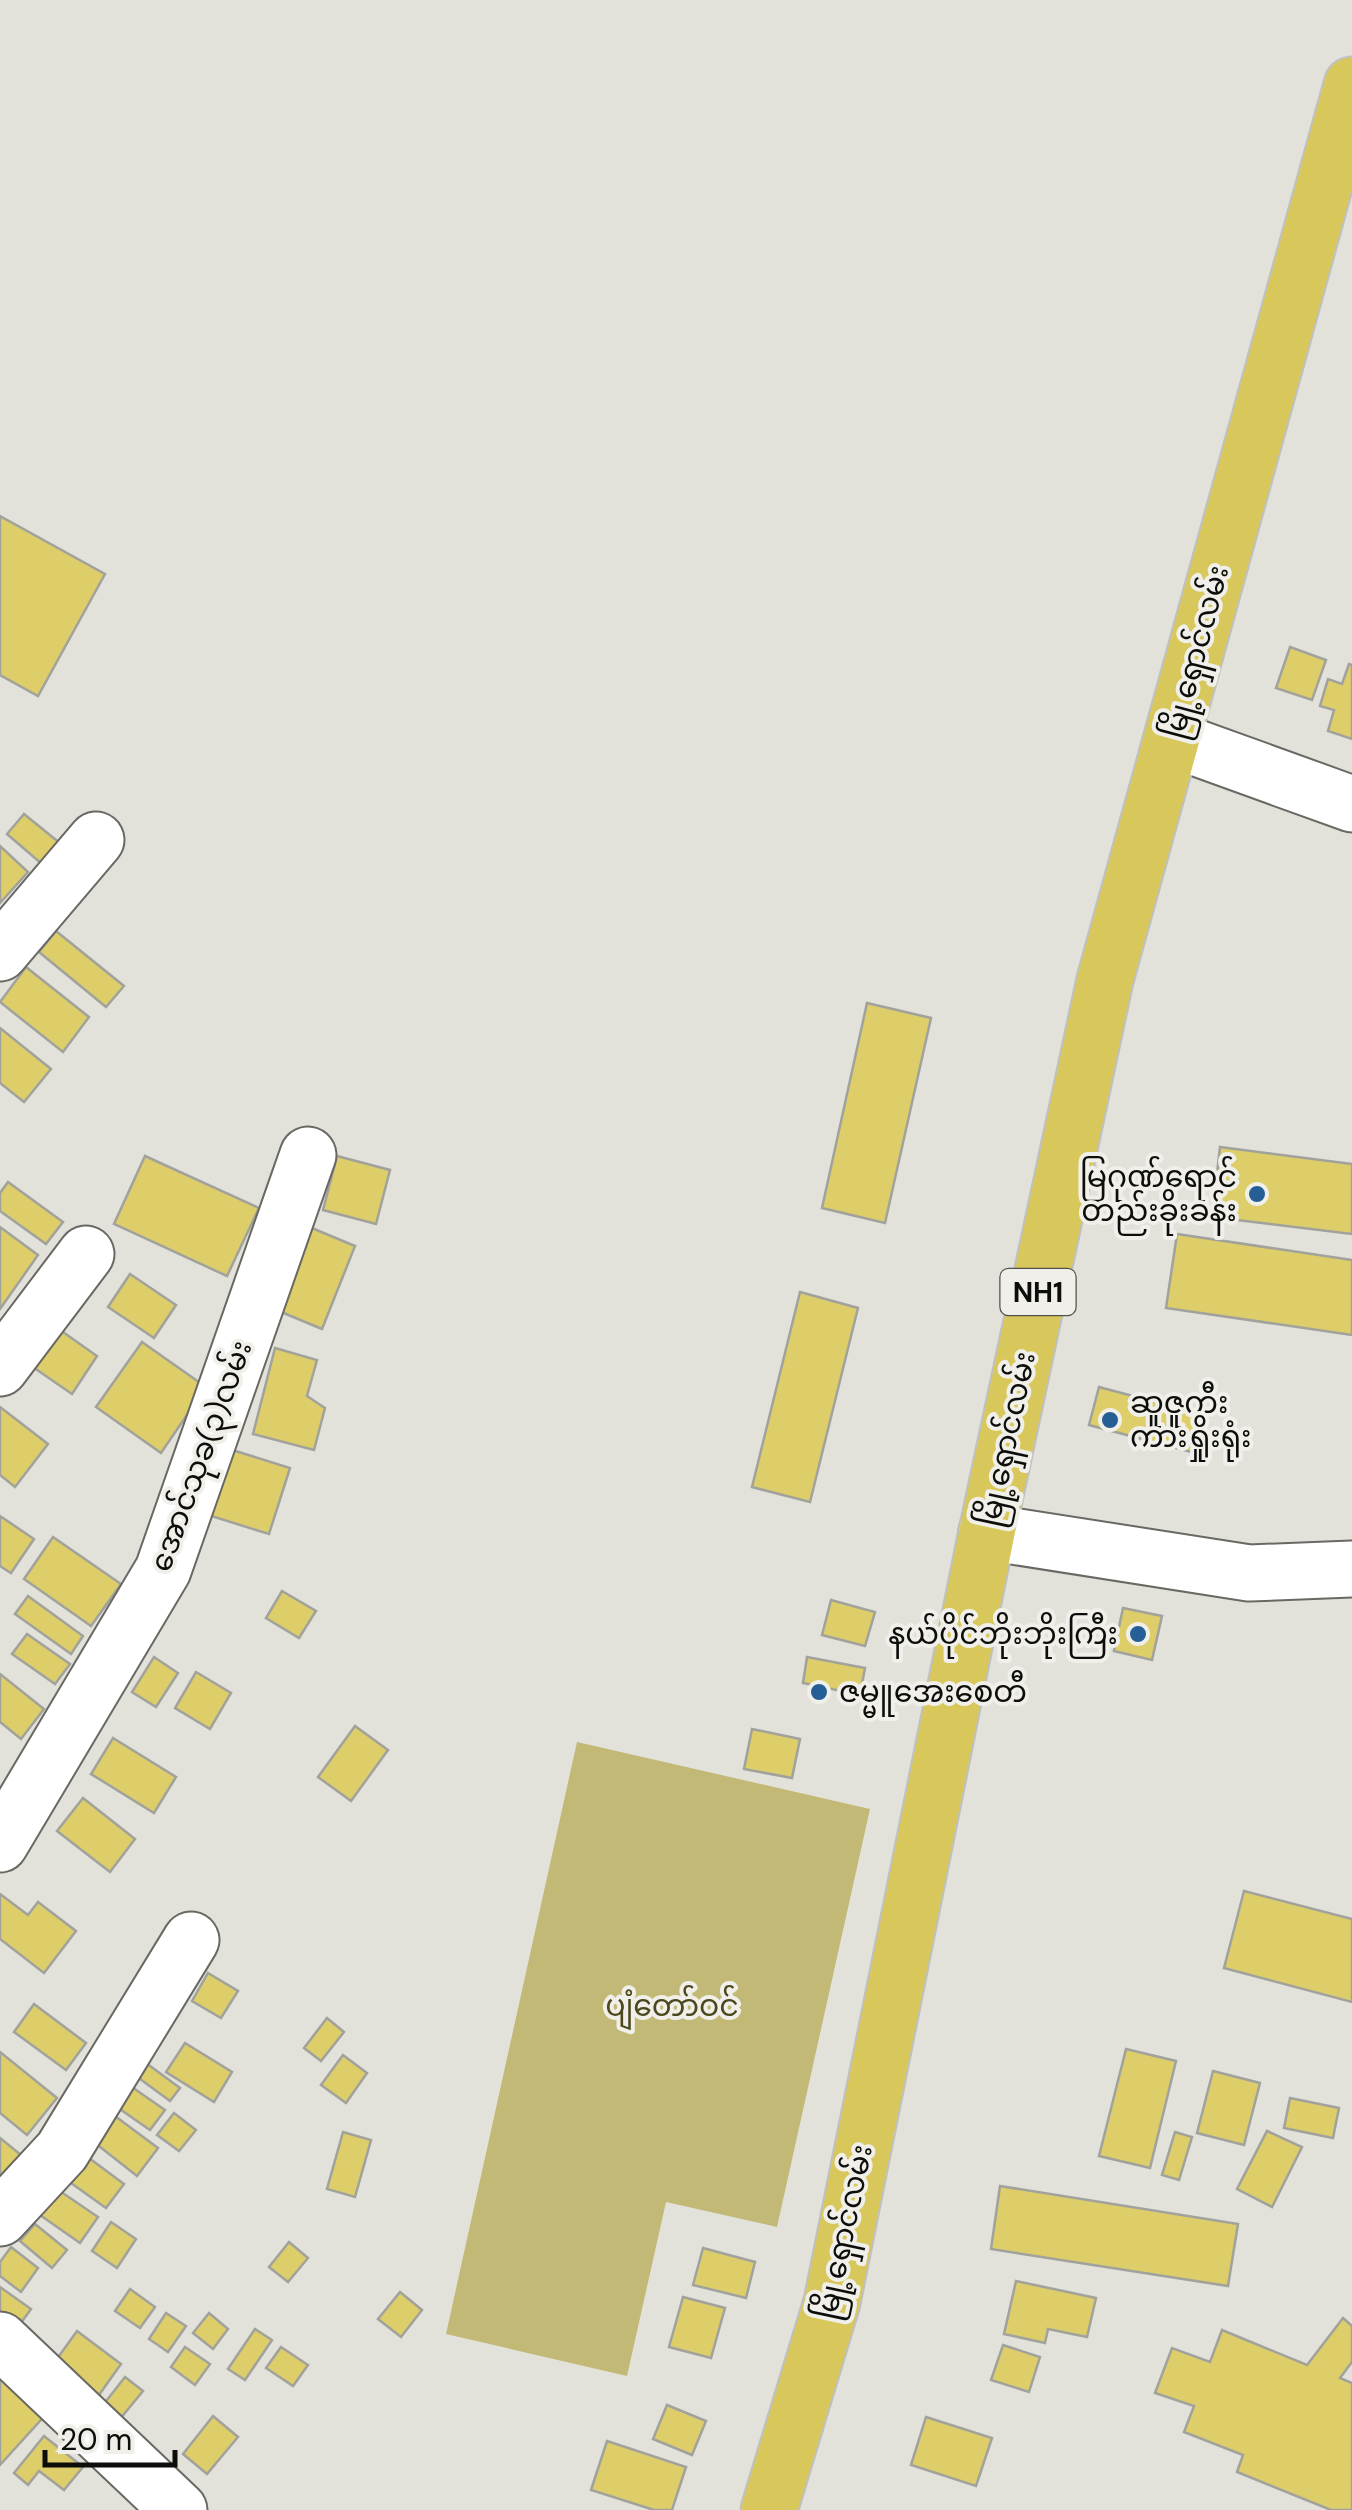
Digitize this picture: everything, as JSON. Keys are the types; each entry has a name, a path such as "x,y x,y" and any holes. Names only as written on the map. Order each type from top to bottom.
{"highway":[{"name":"မြို့ရှောင်လမ်း","path":"769,2510 832,2302 986,1532 1105,980 1352,85"}],"street":[{"path":"1172,740 1352,804"},
{"path":"0,953 96,840"},
{"name":"အောင်သုခ(၃)လမ်း","path":"2,1838 164,1570 308,1155"},
{"path":"0,1368 86,1254"},
{"path":"986,1532 1249,1574 1352,1570"},
{"path":"0,2218 62,2151 191,1940"},
{"path":"0,2340 179,2510"}],"green space":[{"name":"ပျံတော်ဝင်","path":"577,1742 870,1809 777,2227 666,2202 627,2376 446,2334"}],"building":[{"path":"0,516 105,574 38,696 0,675"},
{"path":"1290,647 1326,660 1312,700 1276,688"},
{"path":"1349,664 1352,739 1328,731 1334,710 1320,706 1328,679 1342,684"},
{"path":"24,814 61,844 43,865 7,834"},
{"path":"0,846 28,872 0,903"},
{"path":"56,931 124,986 106,1007 39,952"},
{"path":"26,967 89,1017 63,1052 0,1002"},
{"path":"867,1003 931,1018 885,1223 822,1208"},
{"path":"0,1028 51,1069 24,1102 0,1083"},
{"path":"1220,1147 1352,1164 1352,1234 1212,1217"},
{"path":"145,1156 259,1208 227,1276 114,1224"},
{"path":"337,1156 390,1170 376,1224 323,1210"},
{"path":"8,1182 63,1222 46,1244 0,1211 0,1193"},
{"path":"307,1226 355,1246 322,1329 274,1309"},
{"path":"0,1227 38,1255 0,1309"},
{"path":"1177,1234 1352,1260 1352,1335 1166,1308"},
{"path":"130,1274 176,1305 154,1338 108,1307"},
{"path":"800,1292 858,1308 810,1502 752,1487"},
{"path":"53,1325 97,1356 72,1394 27,1363"},
{"path":"142,1342 206,1387 161,1453 96,1407"},
{"path":"275,1348 317,1360 307,1396 325,1408 314,1450 253,1434"},
{"path":"1099,1387 1208,1416 1199,1454 1089,1425"},
{"path":"0,1407 48,1444 15,1487 0,1475"},
{"path":"229,1449 290,1468 269,1534 208,1515"},
{"path":"0,1516 34,1539 11,1573 0,1566"},
{"path":"53,1537 121,1584 91,1626 24,1579"},
{"path":"282,1591 316,1611 299,1638 266,1618"},
{"path":"28,1596 83,1636 71,1654 15,1614"},
{"path":"831,1600 875,1612 865,1646 822,1635"},
{"name":"နယ်ပိုင်ဘိုးဘိုးကြီး","path":"1123,1608 1162,1616 1152,1660 1114,1651"},
{"path":"27,1634 70,1664 55,1684 12,1654"},
{"path":"154,1657 178,1673 156,1707 132,1692"},
{"path":"807,1657 865,1668 860,1695 803,1683"},
{"path":"196,1672 231,1693 210,1729 175,1708"},
{"path":"0,1674 44,1709 21,1739 0,1722"},
{"path":"355,1726 388,1750 351,1801 318,1777"},
{"path":"752,1729 800,1739 792,1778 744,1769"},
{"path":"113,1738 176,1777 154,1813 91,1774"},
{"path":"83,1798 135,1839 110,1872 57,1831"},
{"path":"1244,1891 1352,1919 1352,2002 1224,1968"},
{"path":"0,1894 28,1915 38,1902 76,1931 44,1973 0,1939"},
{"path":"208,1973 238,1991 221,2018 192,2001"},
{"path":"34,2004 86,2043 66,2070 14,2032"},
{"path":"327,2018 344,2032 321,2061 304,2048"},
{"path":"185,2043 232,2072 214,2102 166,2072"},
{"path":"1126,2049 1176,2061 1150,2168 1099,2156"},
{"path":"0,2052 57,2098 27,2135 0,2113"},
{"path":"343,2055 367,2073 346,2103 321,2085"},
{"path":"146,2063 180,2088 170,2101 136,2076"},
{"path":"1213,2071 1260,2083 1244,2145 1197,2133"},
{"path":"129,2085 165,2110 150,2130 114,2105"},
{"path":"1290,2098 1339,2108 1333,2138 1284,2128"},
{"path":"174,2113 196,2130 179,2151 157,2135"},
{"path":"115,2116 158,2148 137,2176 95,2143"},
{"path":"1267,2131 1302,2147 1272,2207 1237,2189"},
{"path":"343,2132 371,2140 355,2197 327,2189"},
{"path":"1175,2132 1192,2137 1179,2180 1162,2175"},
{"path":"0,2138 21,2155 0,2182"},
{"path":"89,2158 124,2184 106,2208 71,2183"},
{"path":"1000,2186 1238,2224 1228,2286 991,2249"},
{"path":"54,2187 98,2217 80,2243 37,2213"},
{"path":"111,2222 136,2239 117,2268 92,2251"},
{"path":"35,2224 67,2250 52,2268 20,2241"},
{"path":"289,2242 308,2258 288,2282 269,2267"},
{"path":"11,2247 38,2268 21,2292 0,2276 0,2262"},
{"path":"703,2248 755,2262 746,2298 693,2285"},
{"path":"1016,2281 1096,2298 1087,2337 1048,2329 1045,2343 1004,2334"},
{"path":"0,2287 31,2309 18,2327 0,2314"},
{"path":"130,2289 155,2307 140,2328 115,2311"},
{"path":"400,2292 422,2310 401,2337 378,2319"},
{"path":"683,2297 725,2308 711,2358 669,2347"},
{"path":"166,2313 186,2326 168,2352 149,2339"},
{"path":"209,2313 228,2329 213,2349 193,2333"},
{"path":"1343,2318 1352,2326 1352,2362 1340,2378 1352,2383 1352,2510 1331,2510 1237,2472 1243,2455 1184,2432 1194,2406 1155,2393 1172,2348 1210,2362 1222,2330 1307,2365"},
{"path":"255,2329 272,2340 245,2380 228,2369"},
{"path":"77,2331 121,2364 99,2395 54,2363"},
{"path":"1003,2345 1040,2357 1029,2392 991,2380"},
{"path":"185,2347 210,2364 195,2385 171,2367"},
{"path":"281,2347 308,2365 293,2386 266,2368"},
{"path":"0,2368 49,2411 0,2465"},
{"path":"125,2377 143,2391 120,2419 103,2405"},
{"path":"667,2405 706,2421 692,2455 653,2439"},
{"path":"213,2416 238,2437 207,2474 183,2454"},
{"path":"926,2417 992,2438 976,2486 911,2465"},
{"path":"44,2436 83,2467 64,2490 39,2471 28,2485 14,2473"},
{"path":"607,2441 686,2467 672,2510 654,2510 591,2490"}],"place":[{"name":"မြဂုဏ်ရောင် တည်းခိုးခန်း","path":"1257,1194"},
{"name":"ဆူဇူကီး ကားရှိုးရုံး","path":"1110,1420"},
{"name":"နယ်ပိုင်ဘိုးဘိုးကြီး","path":"1138,1634"},
{"name":"ဇမ္မူအေးစေတီ","path":"819,1692"}]}
